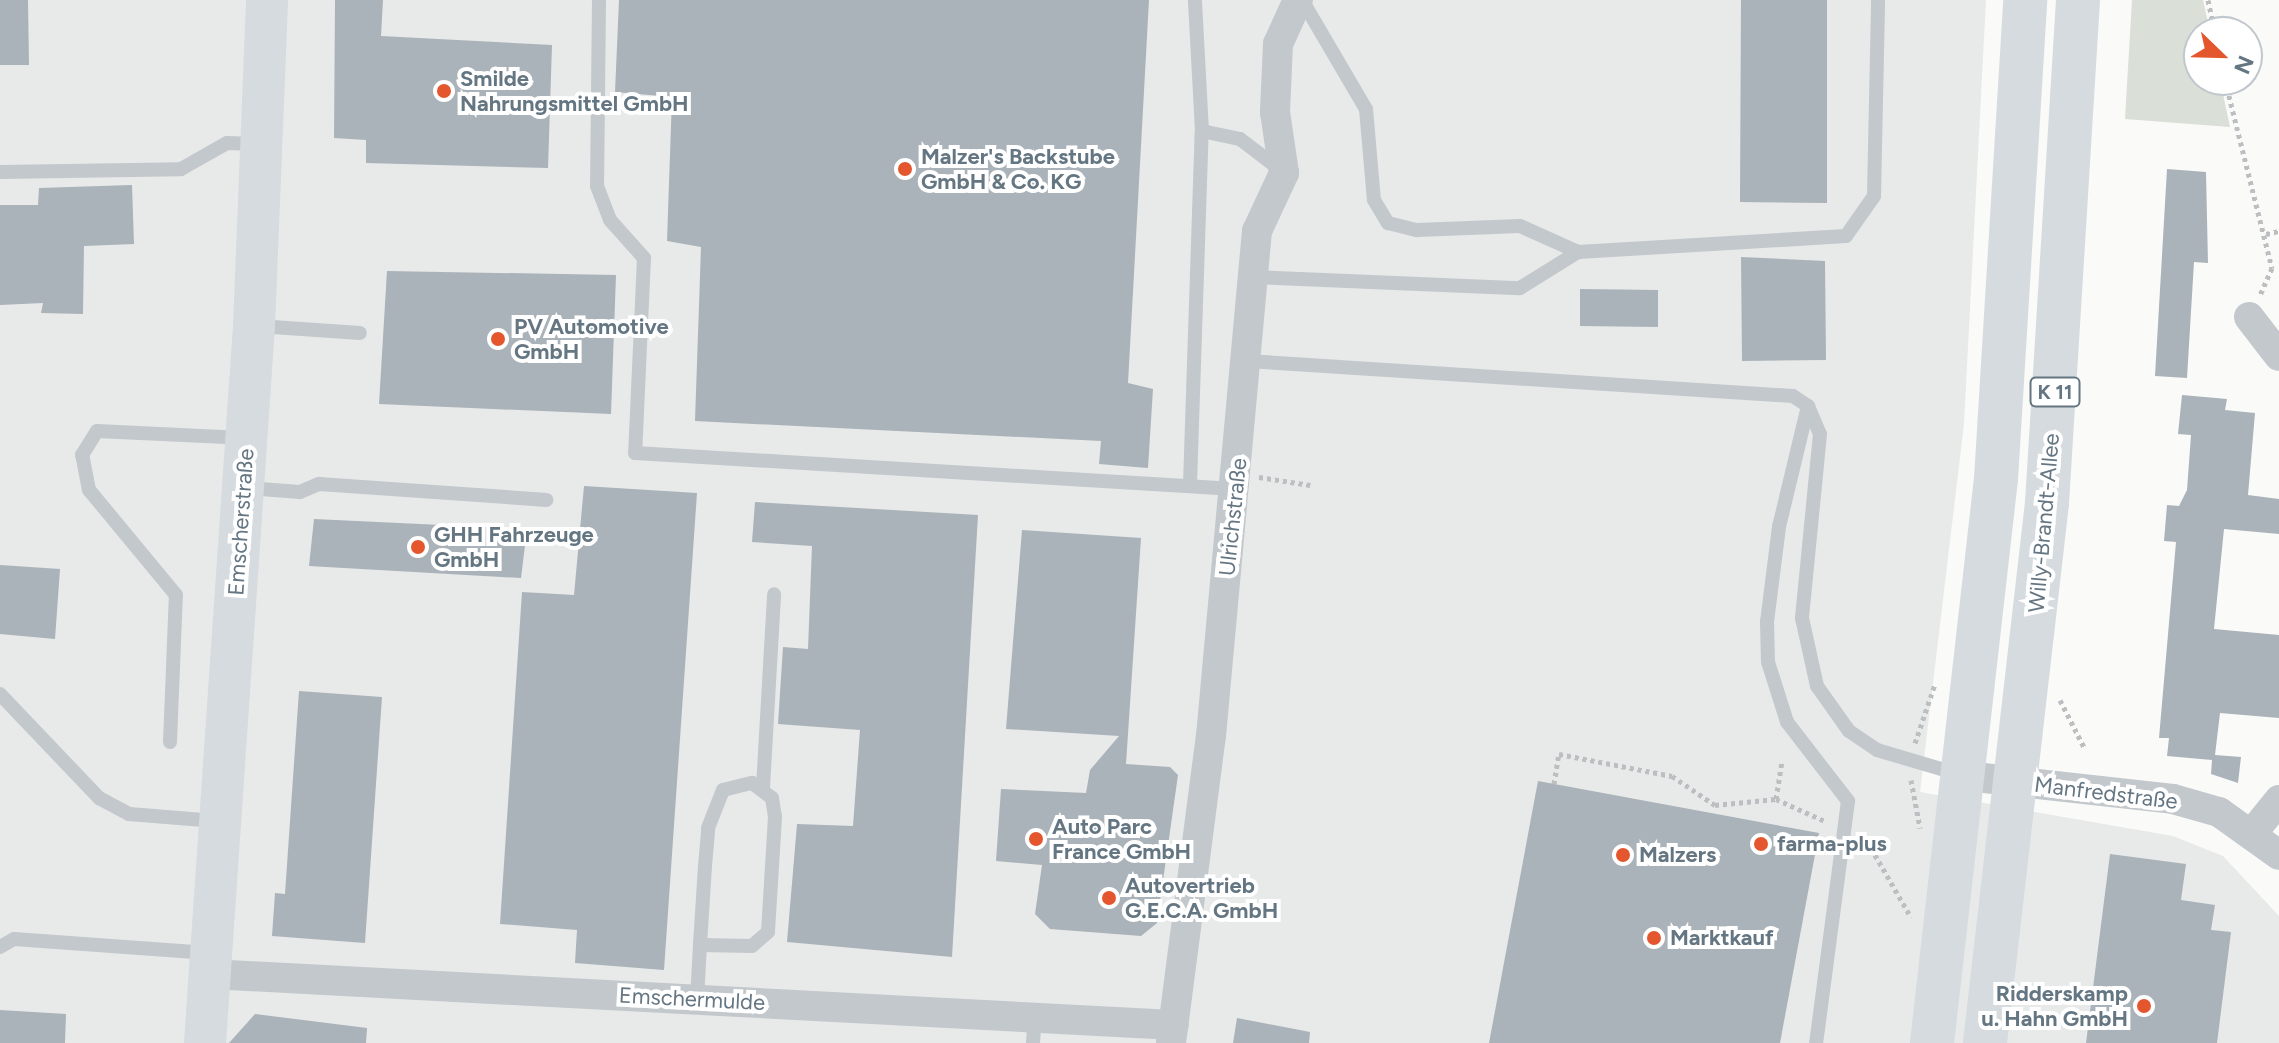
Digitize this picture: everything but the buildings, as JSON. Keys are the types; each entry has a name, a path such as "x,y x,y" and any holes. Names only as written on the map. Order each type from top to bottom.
{"main road":[{"name":"K 11","path":"1932,1043 1966,776 2006,358 2025,0"},
{"name":"Willy-Brandt-Allee","path":"1985,1043 2018,783 2047,503 2078,0"}],"street":[{"name":"Emscherstraße","path":"205,1043 254,326 267,0"},
{"path":"1284,173 1275,112 1278,44 1300,0"},
{"name":"Ulrichstraße","path":"1173,1034 1236,481 1257,231 1284,173"},
{"path":"2249,317 2279,356"},
{"name":"Manfredstraße","path":"1966,776 2173,799 2254,831 2279,855"},
{"path":"2254,831 2279,800"},
{"name":"Emschermulde","path":"211,964 697,999 1034,1029 1173,1034"}],"lane":[{"path":"599,0 597,186 610,220 644,258 635,453 1190,484 1236,481"},
{"path":"1190,484 1202,131 1195,0"},
{"path":"1300,0 1366,109 1374,200 1388,223 1417,230 1520,226 1578,252 1846,236 1874,196 1878,0"},
{"path":"1202,131 1240,139 1284,173"},
{"path":"0,172 181,169 227,143 262,145"},
{"path":"1254,277 1520,288 1578,252"},
{"path":"254,326 360,333"},
{"path":"1247,361 1330,371 1597,381 1793,396 1808,406 1820,434 1802,618 1817,686 1849,731 1877,750 1966,776"},
{"path":"1808,406 1769,581 1768,662 1800,747 1848,801 1848,832 1816,1043"},
{"path":"170,742 176,595 89,490 82,455 97,431 247,439"},
{"path":"244,488 300,492 319,484 546,500"},
{"path":"700,945 752,946 768,932 775,817 763,787 774,594"},
{"path":"0,694 99,798 129,814 220,822"},
{"path":"697,999 716,801 737,782 763,787"},
{"path":"0,947 14,939 211,964"}],"path":[{"path":"2229,96 2272,268 2249,317"},
{"path":"2266,234 2279,231"},
{"path":"1236,481 1310,485"},
{"path":"1554,784 1559,754 1672,776 1715,805 1776,799 1848,832 1869,835 1916,925"},
{"path":"1776,799 1782,762"}],"shaded area":[{"path":"0,0 1986,0 1964,424 1920,792 2173,836 2223,856 2279,916 2279,1043 0,1043"},
{"path":"2132,0 2203,0 2206,16 2183,16 2183,96 2223,96 2230,127 2125,119"}],"place":[{"name":"Smilde Nahrungsmittel GmbH","path":"444,91"},
{"name":"Malzer's Backstube GmbH & Co. KG","path":"905,169"},
{"name":"PV Automotive GmbH","path":"498,339"},
{"name":"GHH Fahrzeuge GmbH","path":"418,547"},
{"name":"Auto Parc France GmbH","path":"1036,839"},
{"name":"farma-plus","path":"1761,844"},
{"name":"Malzers","path":"1623,855"},
{"name":"Autovertrieb G.E.C.A. GmbH","path":"1109,898"},
{"name":"Marktkauf","path":"1654,938"},
{"name":"Ridderskamp u. Hahn GmbH","path":"2144,1006"}]}
